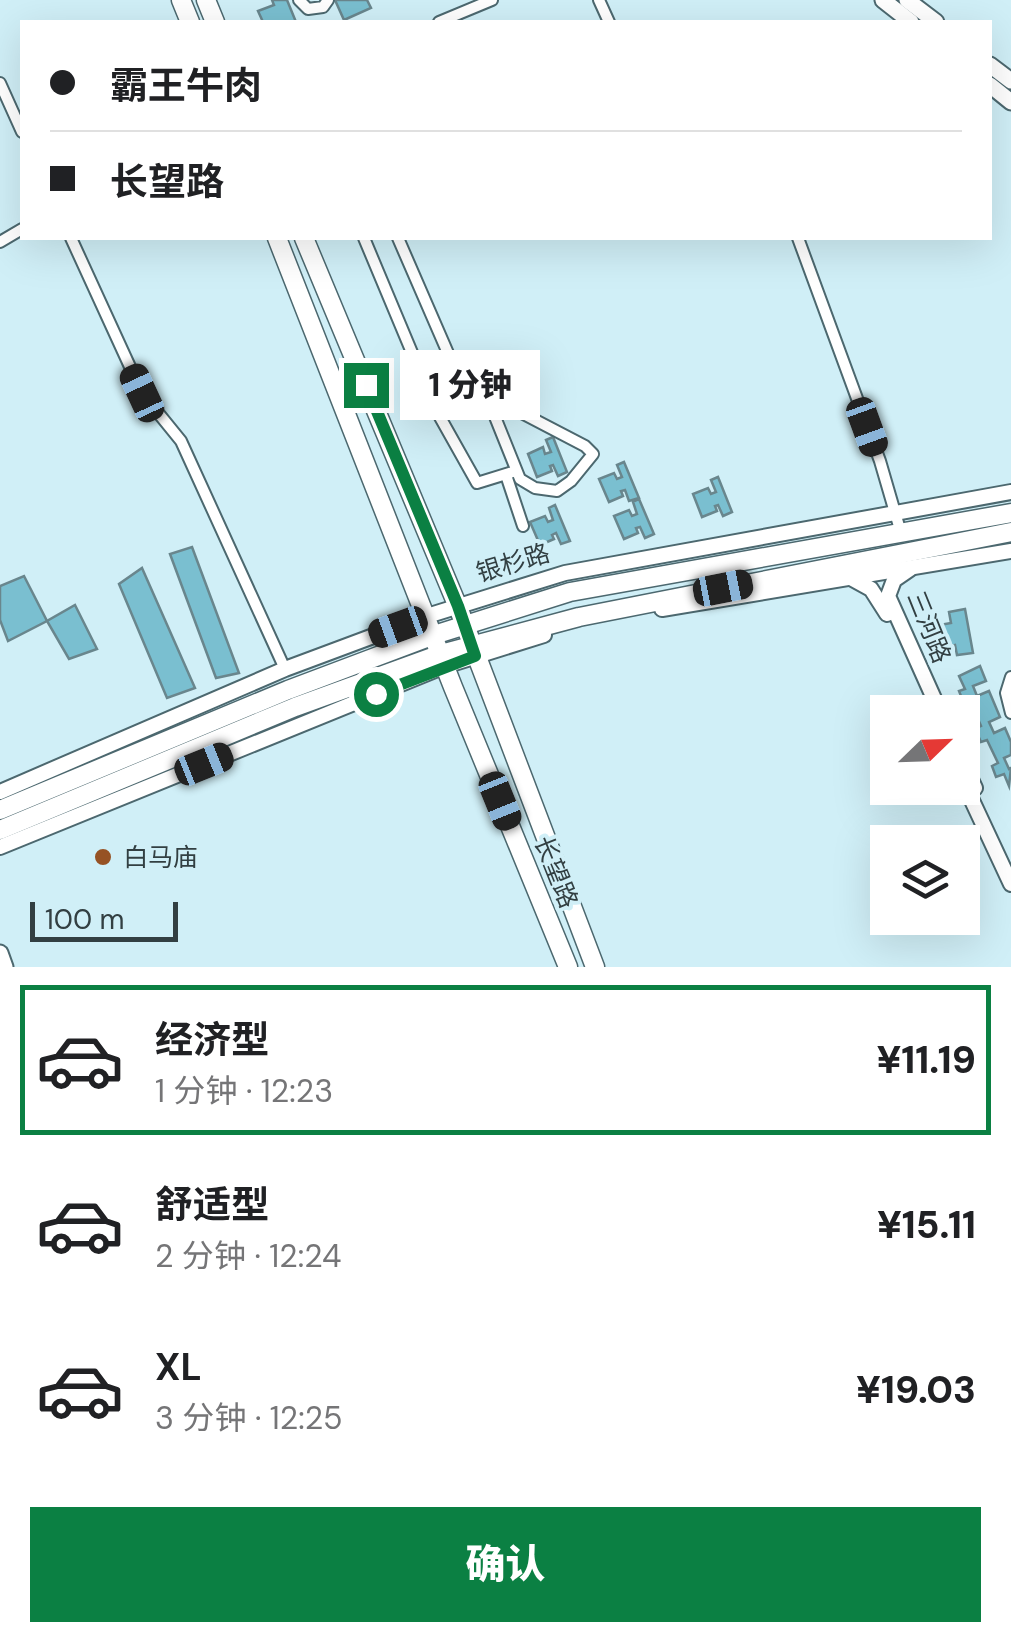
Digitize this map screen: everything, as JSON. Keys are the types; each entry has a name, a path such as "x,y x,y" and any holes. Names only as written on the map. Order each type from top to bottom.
{"main road":[{"path":"882,0 909,20"},
{"path":"907,0 933,20"},
{"name":"长望路","path":"278,240 568,967"},
{"name":"长望路","path":"305,240 458,606 596,967"},
{"name":"银杉路","path":"0,810 288,690 434,635 570,592 1011,513"},
{"path":"0,830 313,700 579,617 1011,532"},
{"path":"0,953 5,967"}],"street":[{"path":"299,0 308,9 323,7 328,0"},
{"path":"444,20 492,0"},
{"path":"0,84 20,128"},
{"path":"72,240 142,393 182,440 285,669"},
{"path":"365,240 436,410 476,483 511,473"},
{"path":"399,240 454,367 466,384 591,450 589,462 563,488 535,488 511,473"},
{"path":"799,240 880,462 901,533"},
{"path":"436,410 475,391"},
{"path":"487,397 523,526"},
{"path":"518,505 535,488"},
{"name":"银杉路","path":"0,792 285,669 428,616 565,573 1011,492"},
{"path":"473,651 578,624 1011,551"},
{"name":"三河路","path":"913,567 894,580 888,596 932,695"},
{"name":"三河路","path":"850,578 864,583 878,596 924,695"},
{"path":"0,847 443,660"},
{"path":"1011,676 1006,693 1011,713"},
{"path":"980,799 1011,866"},
{"path":"974,805 1011,884"}],"building":[{"path":"272,0 287,0 295,20 262,20 258,11 274,5"},
{"path":"335,0 367,0 371,8 344,20"},
{"path":"553,437 567,472 558,476 553,465 552,471 537,477 528,454 543,447 545,454 551,452 546,440"},
{"path":"624,462 639,498 629,501 625,490 621,491 623,496 609,502 599,479 614,473 617,479 622,477 617,465"},
{"path":"718,477 732,512 723,516 718,505 717,511 702,517 693,494 708,488 711,494 716,492 711,480"},
{"path":"639,499 654,534 645,538 640,527 636,528 638,533 624,539 614,516 629,510 632,516 637,514 633,502"},
{"path":"555,505 570,541 561,544 556,533 552,535 554,539 540,545 530,522 545,516 548,522 553,520 549,508"},
{"path":"192,547 239,673 216,678 170,554"},
{"path":"142,568 195,688 167,698 119,584"},
{"path":"24,576 47,621 8,641 0,620 0,586"},
{"path":"75,605 97,649 69,659 47,621"},
{"path":"965,609 973,653 957,655 955,645 938,649 934,626 951,623 949,612"},
{"path":"980,666 986,681 973,686 977,695 961,695 959,691 965,689 959,676"},
{"path":"989,691 1000,717 989,722 994,733 1005,728 1011,742 1011,755 1004,758 1011,768 1009,786 1004,774 996,777 992,766 998,763 987,740 980,740 979,695"}],"place":[{"name":"白马庙","path":"103,857"}],"route":[{"path":"366,385 475,656 376,694"}]}
